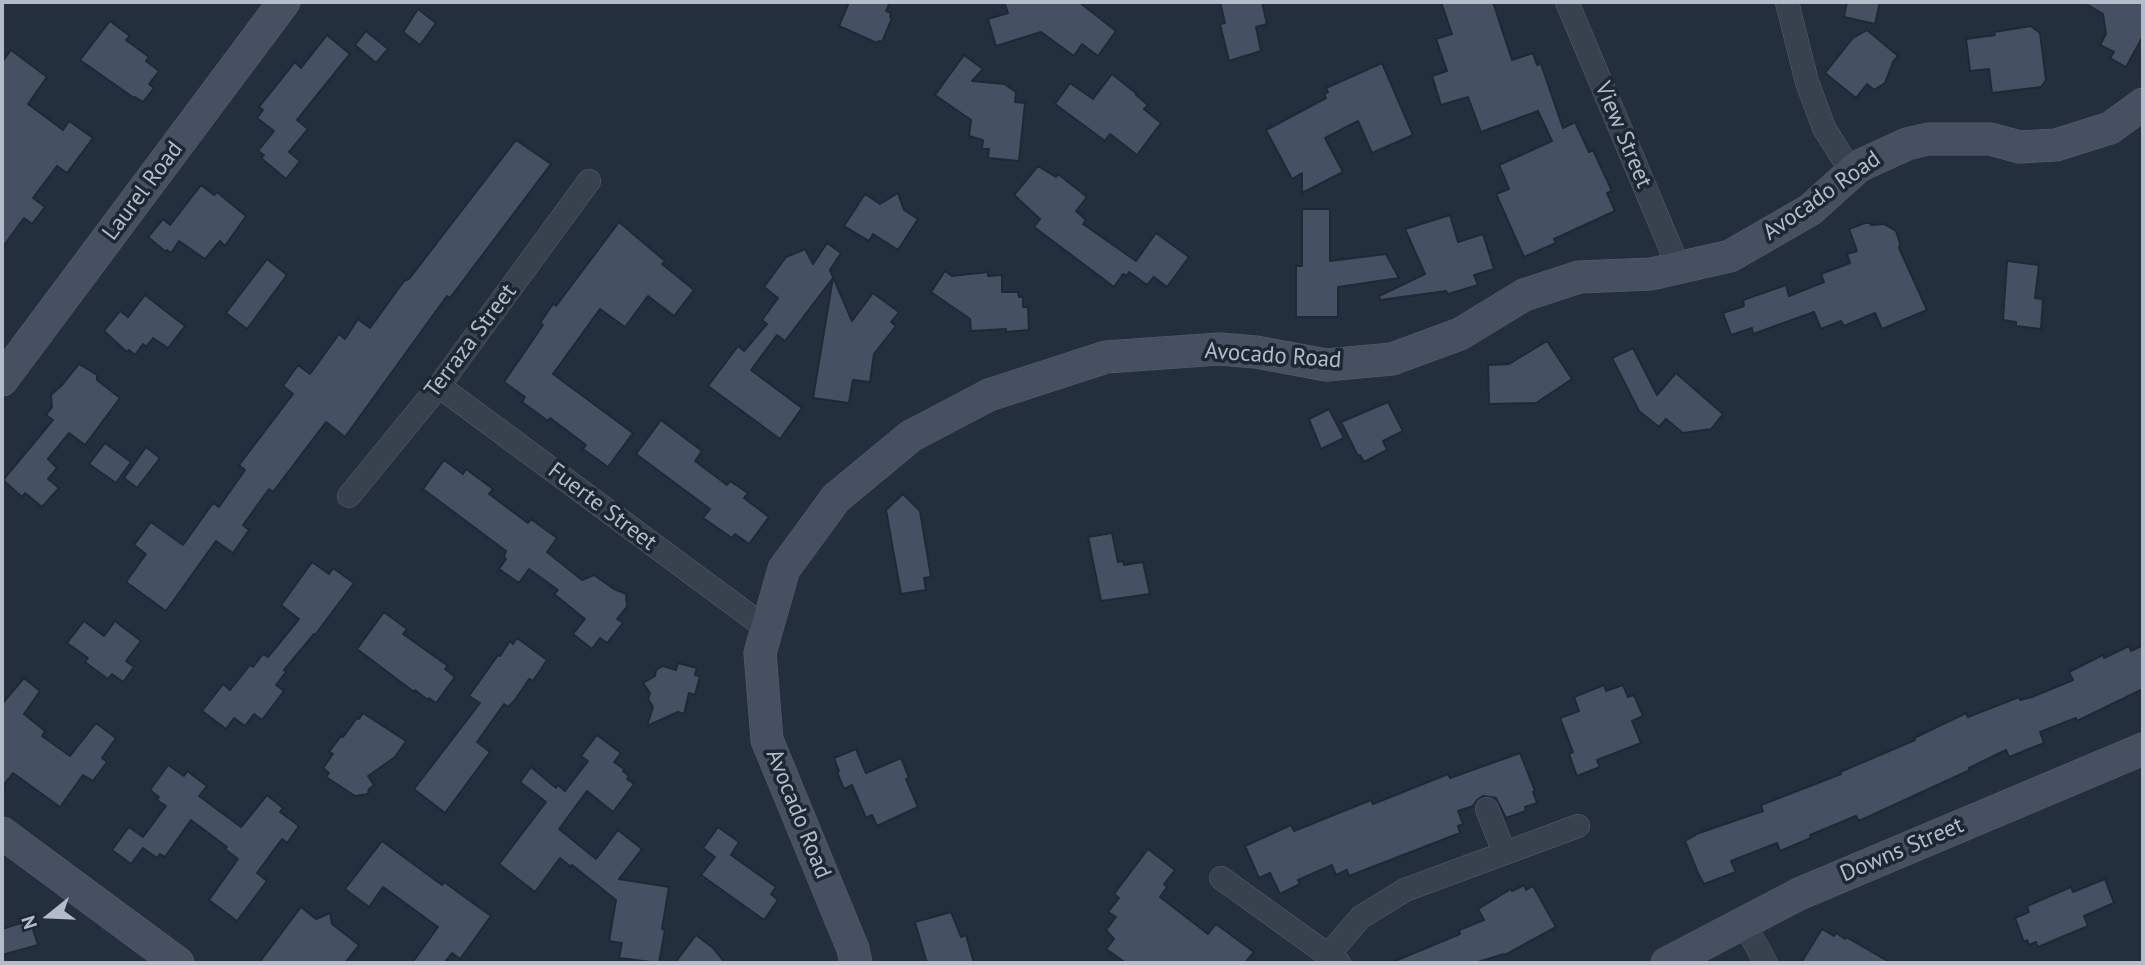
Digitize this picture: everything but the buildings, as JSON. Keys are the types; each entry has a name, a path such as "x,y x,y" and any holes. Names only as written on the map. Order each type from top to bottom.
{"street":[{"name":"Laurel Road","path":"2,380 284,2"},
{"name":"View Street","path":"1567,2 1679,268"},
{"path":"1787,2 1807,82 1824,128 1852,173"},
{"name":"Avocado Road","path":"856,963 853,949 767,740 760,653 785,569 836,498 911,436 989,395 1107,357 1219,349 1256,352 1326,365 1392,359 1460,334 1524,295 1579,277 1651,274 1730,256 1810,210 1859,166 1891,149 1928,139 1990,139 2020,147 2056,145 2110,128 2143,104"},
{"name":"Terraza Street","path":"349,496 439,386 589,181"},
{"name":"Fuerte Street","path":"439,386 766,628"},
{"name":"Downs Street","path":"1667,963 1799,894 2143,749"},
{"path":"1487,809 1504,852"},
{"path":"1221,878 1334,959 1361,917 1405,890 1578,826"},
{"path":"2,833 178,963"},
{"path":"1743,922 1766,963"}]}
